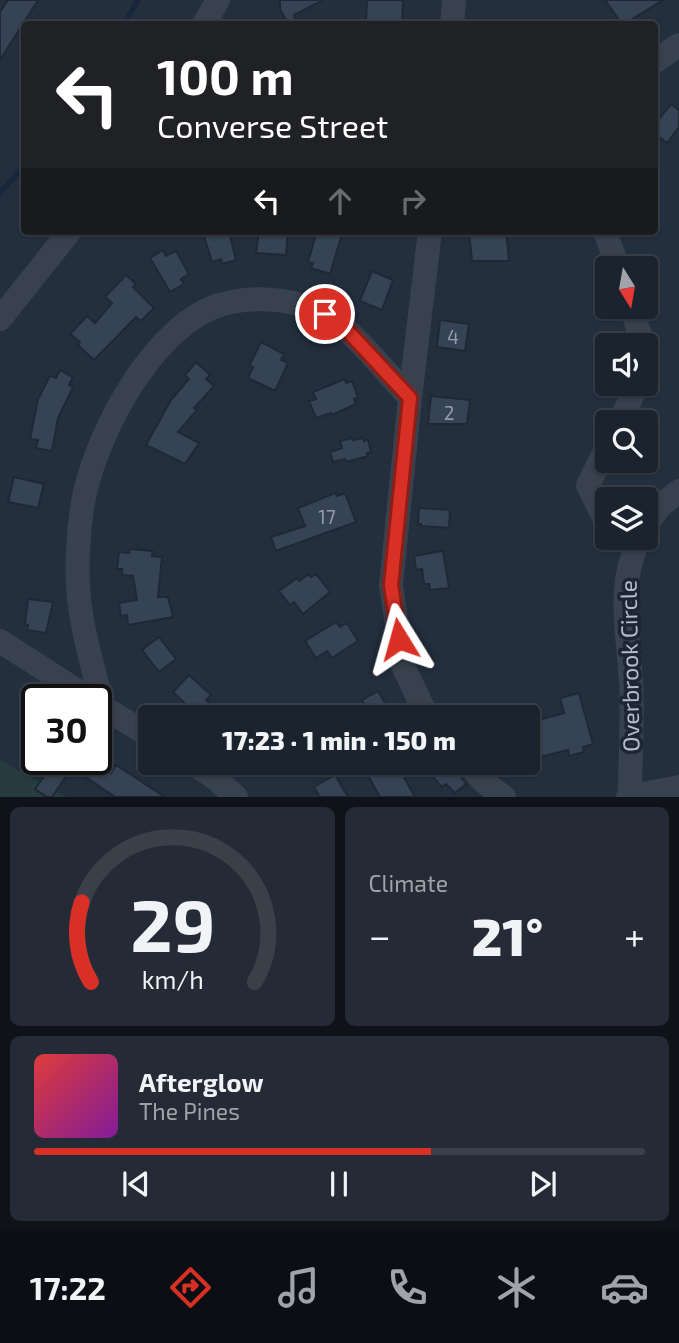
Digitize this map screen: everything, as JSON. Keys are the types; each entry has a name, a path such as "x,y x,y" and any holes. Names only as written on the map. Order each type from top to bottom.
{"street":[{"path":"206,21 218,0"},
{"path":"452,21 454,0"},
{"path":"658,59 679,45"},
{"path":"0,319 67,235"},
{"path":"421,705 402,667 391,585 430,235"},
{"path":"606,235 614,256"},
{"path":"94,684 79,597 82,507 102,438 129,386 159,349 188,322 210,309 231,303 262,299 297,303 325,314 344,327 410,398"},
{"path":"595,471 588,485 595,499"},
{"path":"658,509 679,491"},
{"path":"620,550 628,567"},
{"name":"Overbrook Circle","path":"629,797 631,683 625,621 625,583 635,550"},
{"path":"0,641 67,684"},
{"path":"112,712 138,729"},
{"path":"210,775 236,797"},
{"path":"478,775 501,795"},
{"path":"629,797 679,787"}],"green space":[{"path":"0,760 21,772 21,775 27,775 66,797 0,797"}],"building":[{"path":"8,0 38,0 25,21 21,21 21,27 0,60 0,12"},
{"path":"280,0 323,0 294,15 295,21 286,21 280,9"},
{"path":"367,0 403,0 402,21 366,21"},
{"path":"605,0 663,0 629,21 620,21"},
{"path":"671,104 679,110 679,127 667,143 658,136 658,120"},
{"path":"230,235 236,260 222,264 221,259 212,262 204,236"},
{"path":"258,235 288,235 286,255 256,253"},
{"path":"316,235 342,235 330,274 311,268 313,263 308,262"},
{"path":"469,235 506,235 509,261 472,261"},
{"path":"163,250 166,256 176,251 189,274 181,279 184,284 170,292 150,258"},
{"path":"372,271 393,280 382,310 360,301"},
{"path":"126,275 136,284 133,287 154,308 141,321 136,317 94,360 70,334 87,316 95,323 112,303 105,297"},
{"path":"440,320 469,324 465,351 437,347"},
{"path":"261,342 284,354 281,360 288,363 275,391 248,378 253,367 249,366"},
{"path":"196,362 210,375 206,379 214,386 194,408 197,410 178,432 199,443 185,464 146,445 171,400 189,379 185,375"},
{"path":"60,370 73,377 69,385 73,387 58,418 52,451 36,448 38,440 30,439 38,399 50,376 56,378"},
{"path":"345,379 346,383 352,381 358,397 354,399 356,404 332,415 331,413 316,418 309,401 316,399 313,392"},
{"path":"431,396 470,400 467,424 428,424"},
{"path":"363,438 364,441 368,439 371,452 367,453 368,456 346,462 345,459 333,462 330,452 342,448 340,441"},
{"path":"14,477 44,484 38,508 8,502"},
{"path":"335,493 337,496 345,493 356,522 276,551 271,537 305,526 298,508"},
{"path":"419,508 450,510 449,528 418,524"},
{"path":"129,549 153,551 152,556 162,557 158,597 168,597 173,617 128,625 127,615 121,616 119,603 137,600 133,576 122,575 122,569 117,569 119,552 129,553"},
{"path":"443,551 449,588 430,590 429,584 424,584 422,569 416,570 414,556"},
{"path":"309,574 311,577 316,574 330,592 303,614 294,602 290,605 279,591 297,578 299,581"},
{"path":"28,599 53,602 46,633 27,630 28,625 25,624"},
{"path":"336,622 340,627 347,623 358,641 332,658 327,651 316,658 305,641"},
{"path":"159,637 176,659 159,672 142,650"},
{"path":"189,675 211,695 206,700 213,705 186,705 173,692"},
{"path":"378,691 386,705 365,705 362,700"},
{"path":"579,693 593,744 583,747 584,752 569,756 568,750 540,757 540,720 564,713 560,698"},
{"path":"116,765 165,797 115,797 83,775 112,775"},
{"path":"45,775 67,775 52,797 47,797 35,789"},
{"path":"335,775 348,797 320,797 314,787"},
{"path":"368,775 403,775 415,797 380,797"},
{"path":"431,775 460,775 466,784 455,793 446,784 442,787"}],"waterway":[{"path":"126,21 138,0"},
{"path":"0,193 21,169"}],"route":[{"path":"325,314 344,327 410,398 391,585 399,639"}]}
